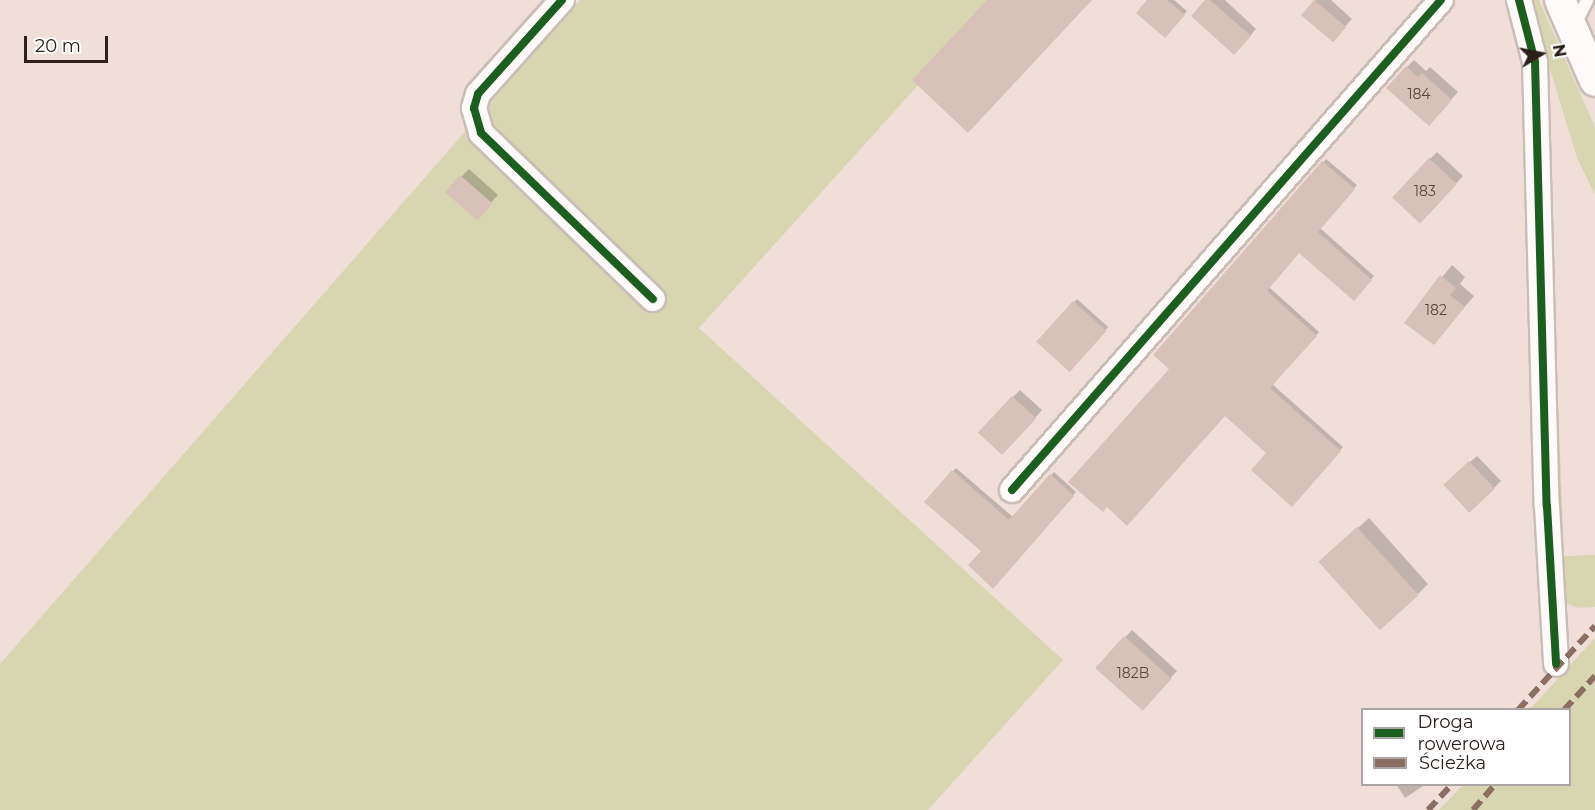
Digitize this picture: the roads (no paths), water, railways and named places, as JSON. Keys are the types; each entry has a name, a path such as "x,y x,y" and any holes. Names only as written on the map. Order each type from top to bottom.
{"street":[{"path":"562,0 478,94 474,108 481,133 653,299"},
{"path":"1012,490 1441,0"},
{"path":"1518,0 1535,62 1547,506 1556,664"},
{"path":"1560,0 1595,81"}],"lane":[{"path":"1572,30 1587,0"}]}
